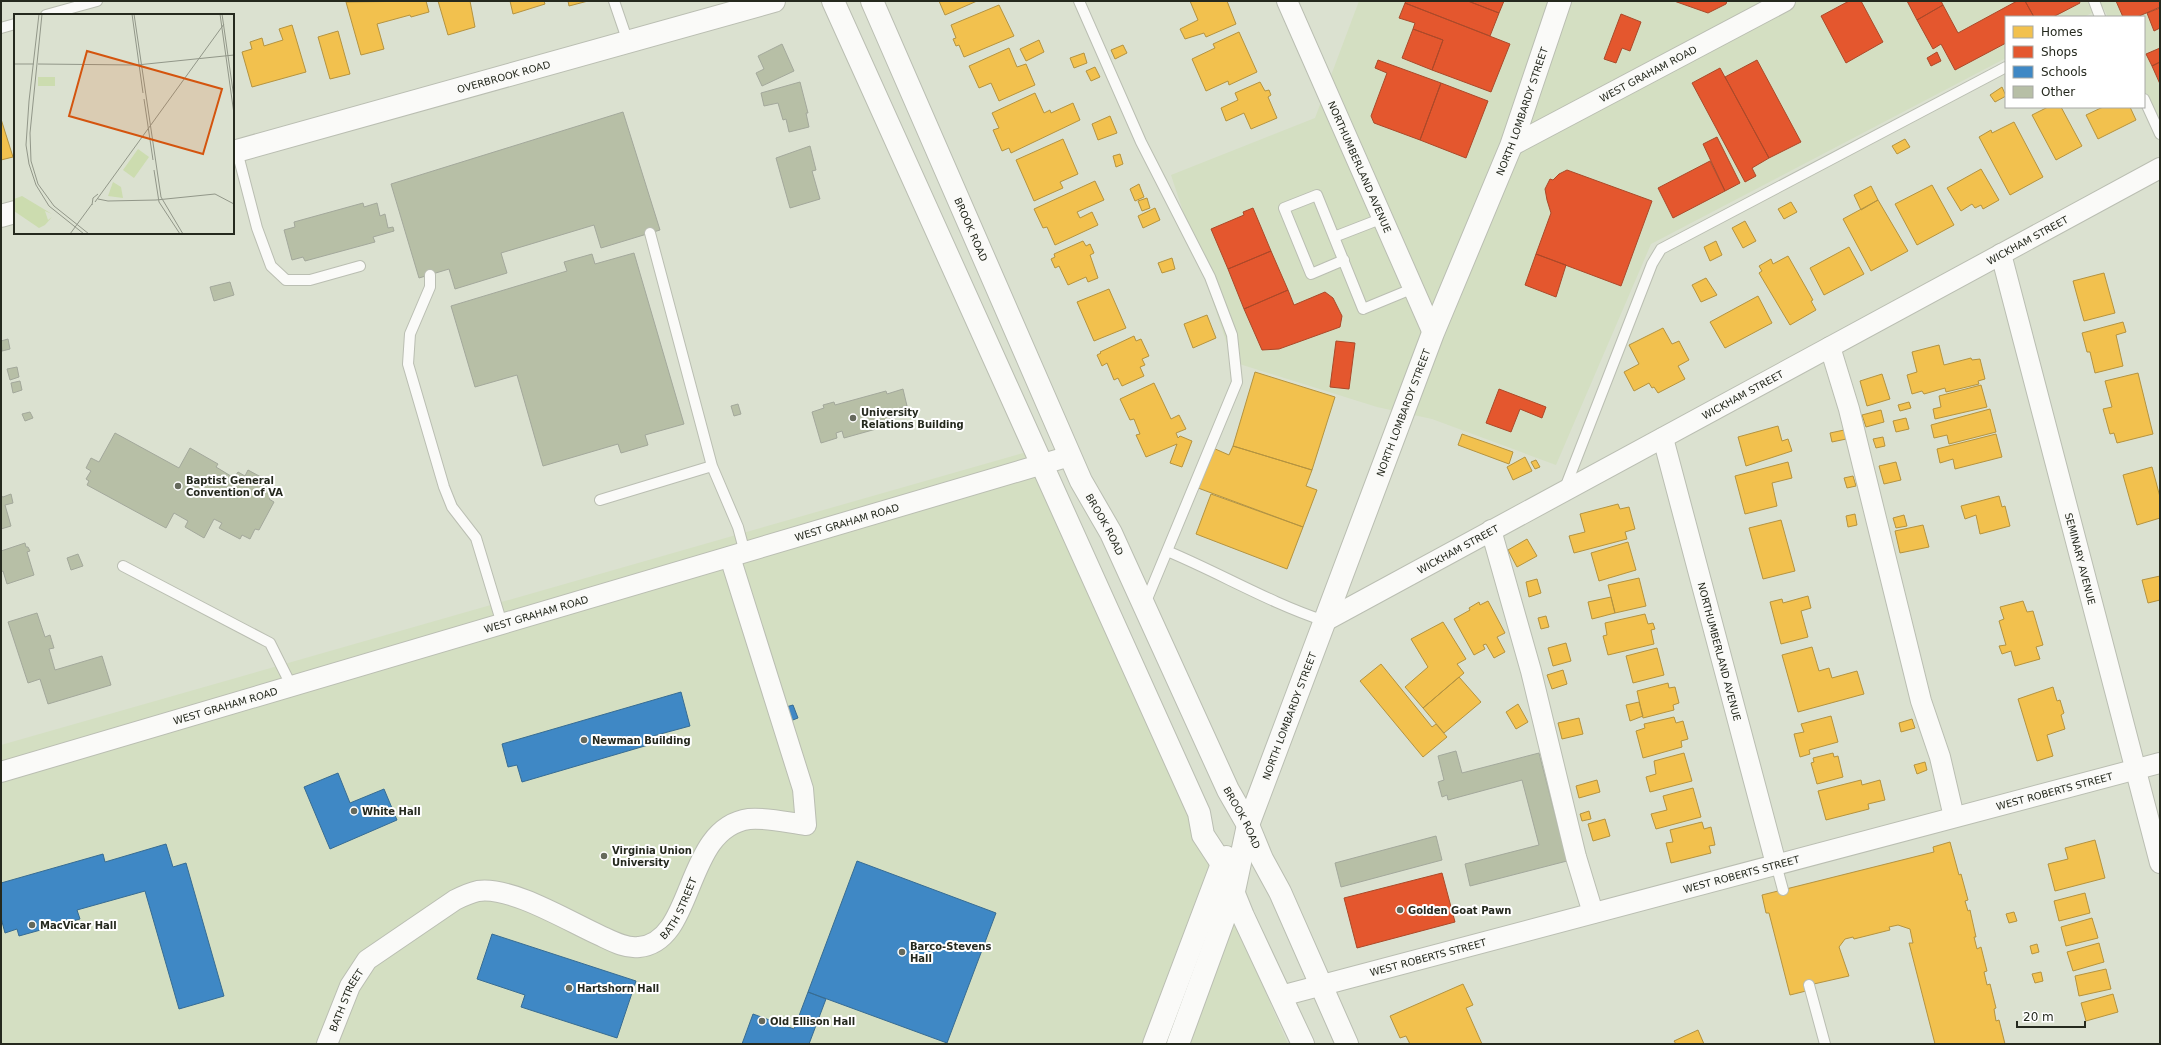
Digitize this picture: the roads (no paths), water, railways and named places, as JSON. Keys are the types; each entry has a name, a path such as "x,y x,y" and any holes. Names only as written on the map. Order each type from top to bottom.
{"main road":[{"name":"OVERBROOK ROAD","path":"235,151 774,1"},
{"path":"833,1 1199,813 1203,835 1222,864 1243,916 1282,996 1303,1044"},
{"name":"BROOK ROAD","path":"872,1 1081,481 1111,533 1228,790 1248,824 1262,859 1280,892 1322,984 1347,1044"},
{"name":"NORTH LOMBARDY STREET","path":"1178,1044 1234,891 1248,824 1433,333 1511,146 1560,1"},
{"path":"1,216 14,212"},
{"name":"NORTH LOMBARDY STREET","path":"1154,1044 1222,864 1248,824"}],"street":[{"name":"NORTHUMBERLAND AVENUE","path":"1287,1 1433,333"},
{"name":"WEST GRAHAM ROAD","path":"1511,146 1785,1"},
{"name":"WICKHAM STREET","path":"1325,622 1491,530 1830,348 2160,168"},
{"name":"SEMINARY AVENUE","path":"2001,254 2160,864"},
{"path":"1830,348 1849,409 1921,701 1940,757 1954,817"},
{"name":"NORTHUMBERLAND AVENUE","path":"1663,438 1776,864"},
{"name":"WEST GRAHAM ROAD","path":"2,767 502,624 1070,456"},
{"path":"1491,530 1531,671 1576,857 1593,913"},
{"name":"BATH STREET","path":"327,1044 350,986 367,960 455,900 469,893 496,892 515,896 613,942 639,947 659,938 670,927 678,915 705,852 719,832 736,823 750,818 806,825 802,789 737,555"},
{"name":"WEST ROBERTS STREET","path":"1282,996 1322,984 2160,763"}],"lane":[{"path":"50,14 97,1"},
{"path":"614,1 628,42"},
{"path":"1079,1 1140,142 1210,277 1232,335 1238,382 1144,606"},
{"path":"2094,1 2100,16"},
{"path":"1,28 14,24"},
{"path":"1565,490 1652,264 1661,249 2005,68"},
{"path":"2145,101 2160,134"},
{"path":"235,151 257,228 271,266 281,276 286,280 310,280 360,266"},
{"path":"1344,260 1310,274 1284,208 1318,195 1334,237 1344,260 1363,309 1414,288"},
{"path":"1334,237 1383,218"},
{"path":"650,233 712,466 738,526 737,555"},
{"path":"430,275 430,287 410,334 408,364 444,487 452,507 476,538 502,624"},
{"path":"600,500 712,466"},
{"path":"1167,551 1201,565 1264,597 1325,622"},
{"path":"123,566 270,643 291,685"},
{"path":"1776,864 1783,890"},
{"path":"1809,985 1825,1044"}],"place":[{"name":"University Relations Building","path":"853,418"},
{"name":"Baptist General Convention of VA","path":"178,486"},
{"name":"Newman Building","path":"584,740"},
{"name":"White Hall","path":"354,811"},
{"name":"Virginia Union University","path":"604,856"},
{"name":"Golden Goat Pawn","path":"1400,910"},
{"name":"MacVicar Hall","path":"32,925"},
{"name":"Barco-Stevens Hall","path":"902,952"},
{"name":"Hartshorn Hall","path":"569,988"},
{"name":"Old Ellison Hall","path":"762,1021"}]}
